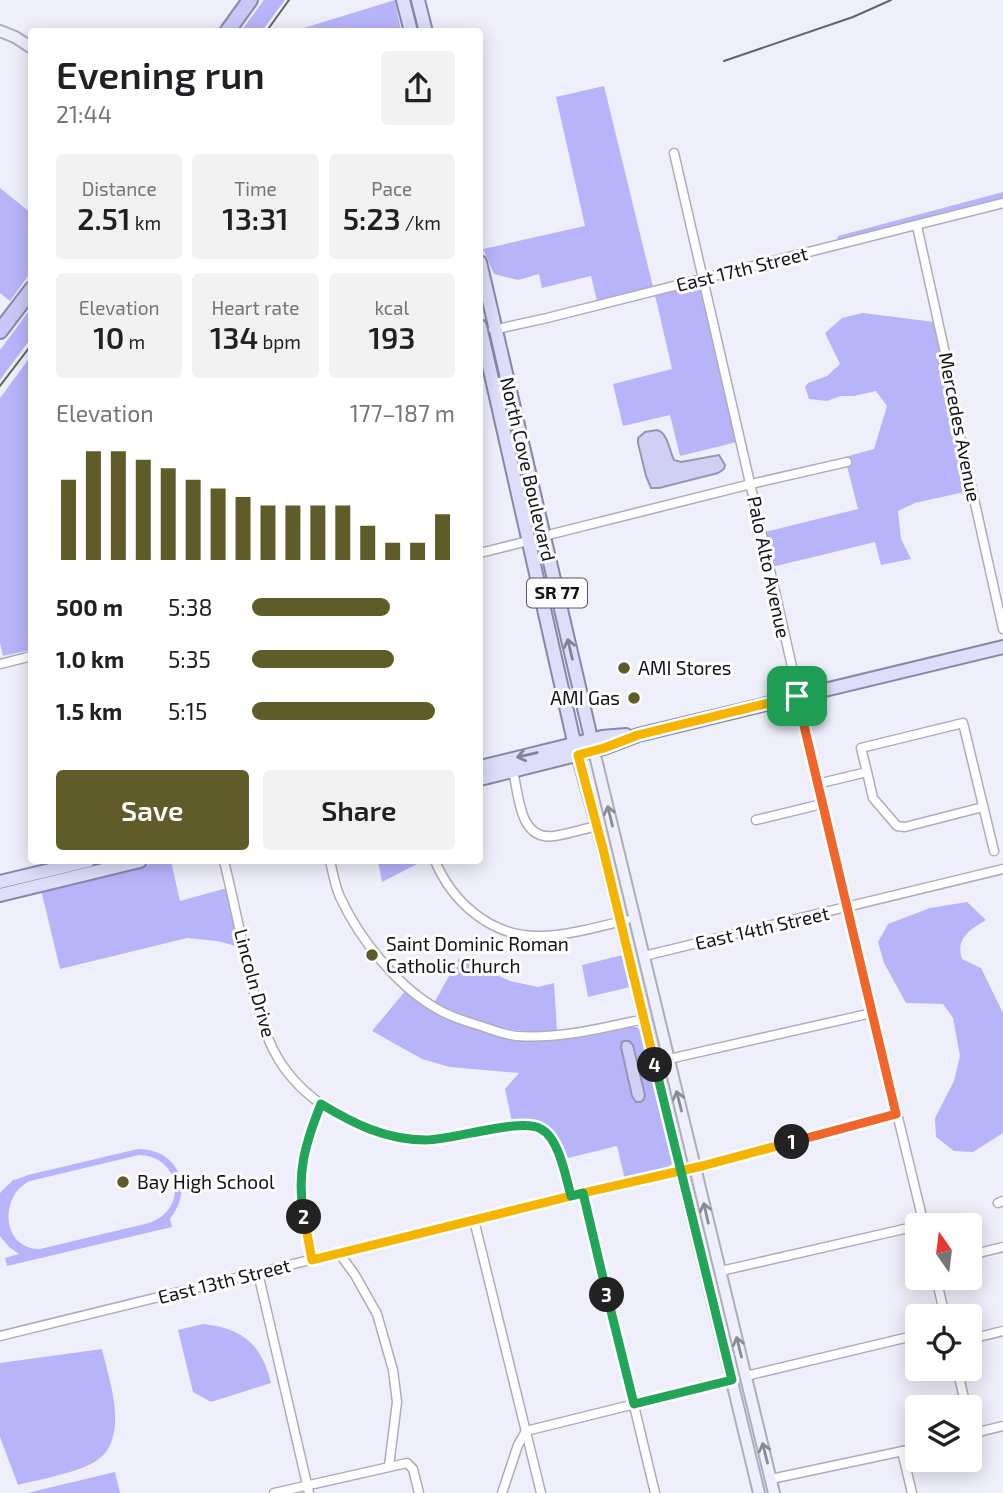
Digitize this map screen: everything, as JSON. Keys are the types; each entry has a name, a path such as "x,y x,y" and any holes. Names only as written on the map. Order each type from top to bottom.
{"highway":[{"path":"230,28 250,0"},
{"path":"0,331 28,294"}],"main road":[{"path":"403,0 410,28"},
{"path":"418,0 425,28"},
{"path":"0,31 28,45"},
{"name":"North Cove Boulevard","path":"483,275 593,745 774,1493"},
{"name":"North Cove Boulevard","path":"483,341 576,749 615,901 623,921"},
{"path":"483,765 593,745 602,737 638,735 1003,647"},
{"path":"483,778 576,749"},
{"path":"0,895 30,881 80,864"},
{"path":"0,882 30,881 106,865"},
{"path":"623,921 637,953 644,956"},
{"path":"623,921 644,1019 759,1493"}],"street":[{"name":"Palo Alto Avenue","path":"674,153 817,784 920,1213"},
{"name":"East 17th Street","path":"483,328 502,328 547,318 1003,203"},
{"name":"Mercedes Avenue","path":"917,226 1003,629"},
{"path":"544,536 847,462"},
{"path":"483,552 528,541"},
{"path":"0,664 28,657"},
{"path":"983,807 905,827 897,826 873,798 861,748 963,723 994,851"},
{"path":"513,771 524,820 534,833 553,836 597,826"},
{"path":"817,784 867,772"},
{"path":"756,820 822,804"},
{"name":"Lincoln Drive","path":"225,864 253,989 268,1037 284,1068 294,1079 321,1104 346,1120 378,1133 401,1138 427,1140 456,1137 523,1124 540,1128 546,1132 557,1149 571,1196"},
{"path":"331,864 340,897 373,951 397,978 441,1011 514,1036 559,1035 644,1019"},
{"path":"437,864 449,887 462,903 481,918 506,931 543,936 623,921"},
{"name":"East 14th Street","path":"644,956 1003,869"},
{"path":"669,1059 872,1013"},
{"path":"312,1260 300,1183 302,1159 321,1104"},
{"name":"East 13th Street","path":"0,1336 695,1167 896,1114"},
{"path":"583,1193 655,1493"},
{"path":"474,1220 541,1493"},
{"path":"721,1271 905,1229"},
{"path":"982,1252 1003,1247"},
{"path":"339,1254 355,1275 377,1314 393,1370 397,1402 389,1466"},
{"path":"258,1273 308,1489"},
{"path":"982,1336 1003,1331"},
{"path":"746,1376 905,1338"},
{"path":"502,1493 518,1445 526,1431 732,1380"},
{"path":"982,1431 1003,1426"},
{"path":"771,1479 905,1450"},
{"path":"902,1451 912,1493"},
{"path":"274,1493 308,1489 389,1466 407,1464 413,1469 419,1493"}],"shaded area":[{"path":"264,0 285,0 264,28 243,28"},
{"path":"395,0 400,28 304,28"},
{"path":"604,86 653,287 597,301 591,276 542,288 539,274 518,280 494,274 483,249 585,226 556,97"},
{"path":"0,188 28,211 28,276 10,301 0,293"},
{"path":"1003,192 1003,199 837,241 838,236"},
{"path":"700,284 737,442 680,456 670,415 623,426 613,384 672,369 655,295"},
{"path":"28,312 28,342 0,380 0,350"},
{"path":"863,313 934,322 969,491 915,503 898,511 901,539 911,559 881,565 875,542 772,567 765,532 858,509 847,466 851,465 849,458 845,457 874,449 887,406 876,391 827,401 809,399 805,387 808,383 827,376 840,364 825,333 842,318"},
{"path":"28,360 28,651 3,656 0,643 0,398"},
{"path":"149,864 172,864 180,901 227,888 240,947 187,938 60,969 41,890"},
{"path":"379,864 417,864 382,882"},
{"path":"967,902 986,920 966,935 961,945 962,959 981,968 1003,1013 1003,1133 973,1152 954,1151 936,1137 935,1118 954,1081 960,1056 953,1018 943,1004 906,1003 884,963 878,942 888,924 930,908"},
{"path":"623,955 630,987 588,997 582,965"},
{"path":"459,958 510,981 538,987 554,983 557,1031 524,1031 494,1026 434,1003"},
{"path":"406,990 440,1015 513,1040 560,1039 637,1027 642,1033 672,1164 665,1170 625,1180 617,1146 564,1159 548,1127 533,1122 512,1122 505,1089 519,1073 450,1067 422,1059 372,1031"},
{"path":"138,1149 152,1151 172,1163 178,1172 181,1195 170,1219 172,1227 7,1266 5,1258 19,1254 0,1236 0,1193 14,1179","holes":["139,1155 164,1164 175,1184 170,1207 162,1216 149,1223 40,1249 27,1247 17,1240 11,1231 9,1208 13,1197 30,1181"]},
{"path":"203,1324 240,1334 249,1341 262,1358 271,1383 211,1402 193,1392 178,1330"},
{"path":"102,1349 115,1408 113,1439 107,1451 96,1461 79,1469 18,1485 0,1437 0,1363"},
{"path":"115,1472 120,1493 27,1493"}],"water":[{"path":"657,430 666,438 674,460 681,462 719,455 725,465 724,469 718,473 651,488 638,438 645,432"},
{"path":"624,1041 633,1045 645,1095 641,1102 636,1102 632,1096 621,1047"}],"railway":[{"path":"269,28 289,0"},
{"path":"724,61 853,17 891,0"},
{"path":"0,386 28,349"}],"place":[{"name":"AMI Stores","path":"624,668"},
{"name":"AMI Gas","path":"634,698"},
{"name":"Saint Dominic Roman Catholic Church","path":"372,955"},
{"name":"Bay High School","path":"123,1182"}],"route":[{"path":"797,696 638,735 578,755 603,849 624,937 677,1153 681,1170 732,1380 634,1404 583,1193 571,1196 557,1149 546,1132 540,1128 523,1124 456,1137 427,1140 401,1138 378,1133 346,1120 321,1104 302,1159 300,1183 312,1260 583,1193 670,1172 674,1172 681,1170 702,1166 896,1114 797,696"}]}
